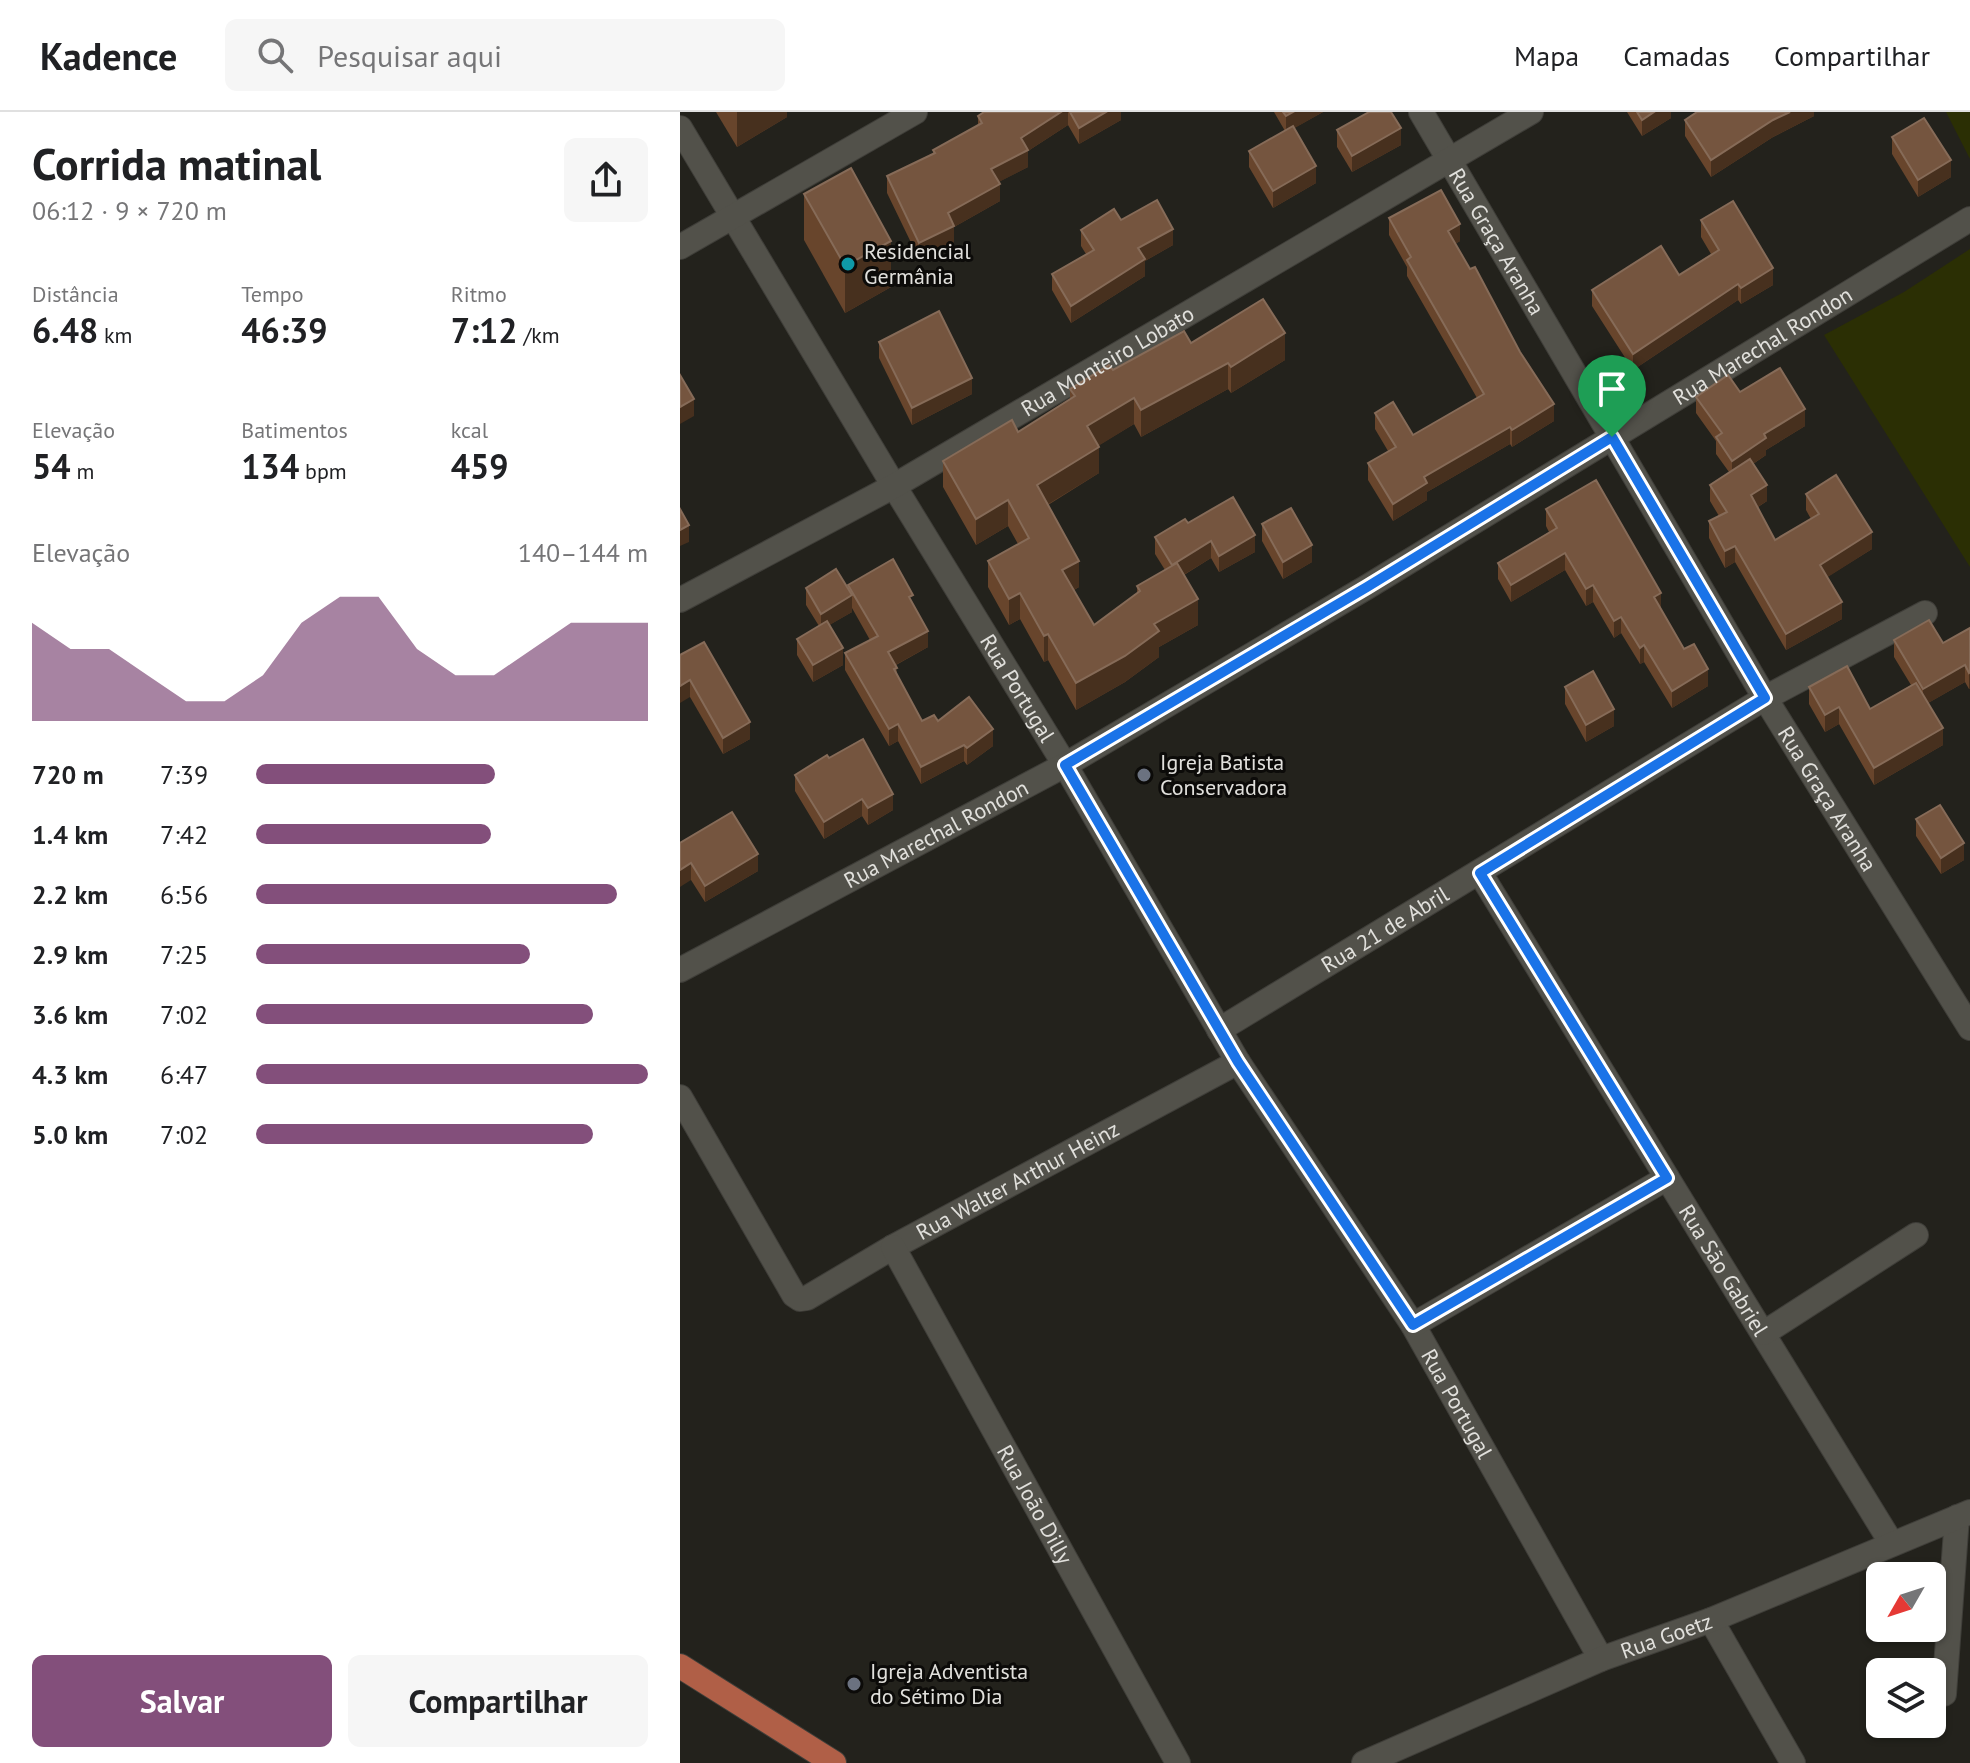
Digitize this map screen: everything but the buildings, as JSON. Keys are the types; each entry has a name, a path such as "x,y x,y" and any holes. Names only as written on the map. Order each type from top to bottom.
{"main road":[{"path":"680,1666 834,1763"}],"street":[{"path":"680,247 915,112"},
{"name":"Rua Graça Aranha","path":"1421,112 1765,698 1970,1028"},
{"name":"Rua Monteiro Lobato","path":"680,600 894,486 1531,112"},
{"name":"Rua Portugal","path":"680,128 1065,765 1238,1062 1413,1325 1601,1659"},
{"name":"Rua Marechal Rondon","path":"680,970 1065,765 1367,587 1970,219"},
{"name":"Rua 21 de Abril","path":"1219,1030 1765,698 1925,613"},
{"name":"Rua São Gabriel","path":"1480,873 1892,1544"},
{"name":"Rua Walter Arthur Heinz","path":"680,1097 794,1295 800,1299 807,1298 893,1247 1238,1062"},
{"path":"1413,1325 1667,1178"},
{"path":"1764,1333 1916,1235"},
{"name":"Rua João Dilly","path":"893,1247 1178,1763"},
{"path":"1946,1676 1964,1514"},
{"name":"Rua Goetz","path":"1364,1763 1601,1659 1711,1620 1964,1514"},
{"path":"1711,1620 1793,1763"}],"green space":[{"path":"1946,112 1970,112 1970,159"},
{"path":"1970,249 1970,567 1824,335 1904,292"}],"place":[{"name":"Residencial Germânia","path":"848,264"},
{"name":"Igreja Batista Conservadora","path":"1144,775"},
{"name":"Igreja Adventista do Sétimo Dia","path":"854,1684"}],"route":[{"path":"1612,437 1765,698 1480,873 1667,1178 1413,1325 1238,1062 1065,765 1367,587 1612,437"}]}
